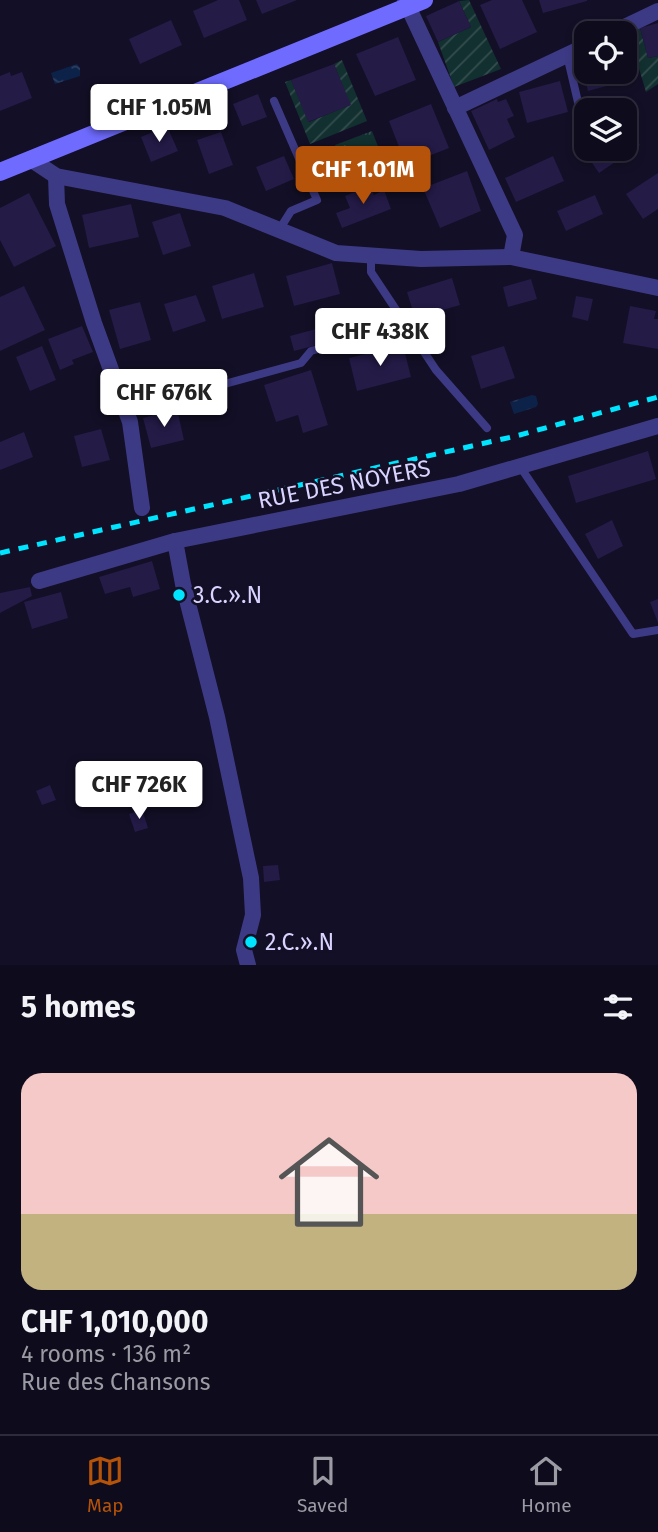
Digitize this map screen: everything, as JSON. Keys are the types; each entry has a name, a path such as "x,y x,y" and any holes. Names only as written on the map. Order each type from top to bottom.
{"street":[{"path":"0,172 412,2 455,108 515,235 511,257"},
{"path":"637,21 658,11"},
{"path":"455,108 574,52"},
{"path":"32,160 56,176 225,208 336,253 421,259 511,257 658,288"},
{"path":"56,176 57,204 94,323 130,422 142,508"},
{"name":"RUE DES NOYERS","path":"38,581 175,541 459,484 658,426"},
{"path":"175,541 183,584 218,717 251,878 253,915 244,950 248,965"}],"lane":[{"path":"567,55 577,98"},
{"path":"274,101 317,200 291,211 279,230"},
{"path":"371,256 371,272 436,370 486,428"},
{"path":"126,411 301,363 311,351 406,325"},
{"path":"521,468 633,634 658,630"}],"green space":[{"path":"469,0 501,69 454,87 438,42 471,27 459,1"},
{"path":"640,28 648,58 658,56 658,84 646,92 637,62 637,30"},
{"path":"342,60 367,121 310,144 285,82 291,80 309,122 350,105 334,64"},
{"path":"372,131 381,154 344,169 335,145"}],"water":[{"path":"77,64 80,76 55,84 51,73"},
{"path":"536,396 536,407 514,414 510,402"}],"building":[{"path":"218,0 239,0 247,20 204,38 193,11"},
{"path":"256,0 297,0 262,14"},
{"path":"492,0 522,0 537,32 500,49 480,5"},
{"path":"539,0 587,0 587,1 543,13"},
{"path":"459,1 471,27 438,42 426,16"},
{"path":"171,20 182,45 140,64 129,39"},
{"path":"658,23 658,56 648,58 640,28"},
{"path":"398,37 416,80 375,96 356,54"},
{"path":"334,64 351,105 308,122 291,80"},
{"path":"10,72 11,76 22,72 32,98 0,111 0,76"},
{"path":"560,81 568,112 527,123 519,92"},
{"path":"586,84 614,84 588,91"},
{"path":"258,94 267,117 242,126 233,104"},
{"path":"497,99 498,102 506,99 514,116 507,119 515,137 489,150 471,111"},
{"path":"431,104 449,148 406,165 389,121"},
{"path":"167,126 178,151 151,162 141,137"},
{"path":"221,132 233,165 209,174 197,140"},
{"path":"284,156 294,179 266,191 256,167"},
{"path":"553,156 564,181 516,202 505,178"},
{"path":"591,161 617,161 599,173"},
{"path":"467,171 481,211 440,228 423,188"},
{"path":"658,173 658,209 643,219 626,194"},
{"path":"370,186 374,195 384,190 391,209 342,228 336,213 350,208 345,196"},
{"path":"29,193 56,246 14,267 0,240 0,208"},
{"path":"595,195 603,214 566,231 557,211"},
{"path":"131,204 139,237 89,248 82,215"},
{"path":"180,213 191,246 163,255 152,222"},
{"path":"332,263 340,294 294,306 286,276"},
{"path":"254,273 264,307 222,319 212,286"},
{"path":"452,278 460,305 415,318 407,292"},
{"path":"531,279 537,299 508,307 503,287"},
{"path":"24,286 45,330 0,351 0,297"},
{"path":"196,295 206,321 173,332 164,304"},
{"path":"576,296 593,299 588,321 572,317"},
{"path":"140,302 151,340 120,349 109,310"},
{"path":"630,306 656,311 654,319 658,319 658,349 623,343"},
{"path":"375,313 379,329 294,351 290,336"},
{"path":"82,326 93,352 72,360 74,364 60,370 48,339"},
{"path":"403,345 411,377 357,391 349,358"},
{"path":"42,346 56,380 30,391 16,357"},
{"path":"504,346 515,378 481,389 471,356"},
{"path":"311,370 328,425 303,433 298,415 276,422 264,385"},
{"path":"177,409 184,440 151,448 143,418"},
{"path":"101,429 110,460 82,467 74,436"},
{"path":"24,432 33,457 0,470 0,442"},
{"path":"648,451 656,479 576,503 568,476"},
{"path":"612,520 623,546 598,559 585,534"},
{"path":"152,561 160,589 133,597 130,587 105,594 99,577"},
{"path":"30,587 32,596 0,613 0,593"},
{"path":"61,592 68,618 32,629 24,602"},
{"path":"658,599 658,623 650,602"},
{"path":"50,785 56,800 42,805 36,791"},
{"path":"142,809 148,828 135,832 129,814"},
{"path":"278,865 280,880 264,882 263,866"}],"railway":[{"path":"0,553 516,436 658,397"}],"place":[{"name":"3.C.».N","path":"179,595"},
{"name":"2.C.».N","path":"251,942"}]}
